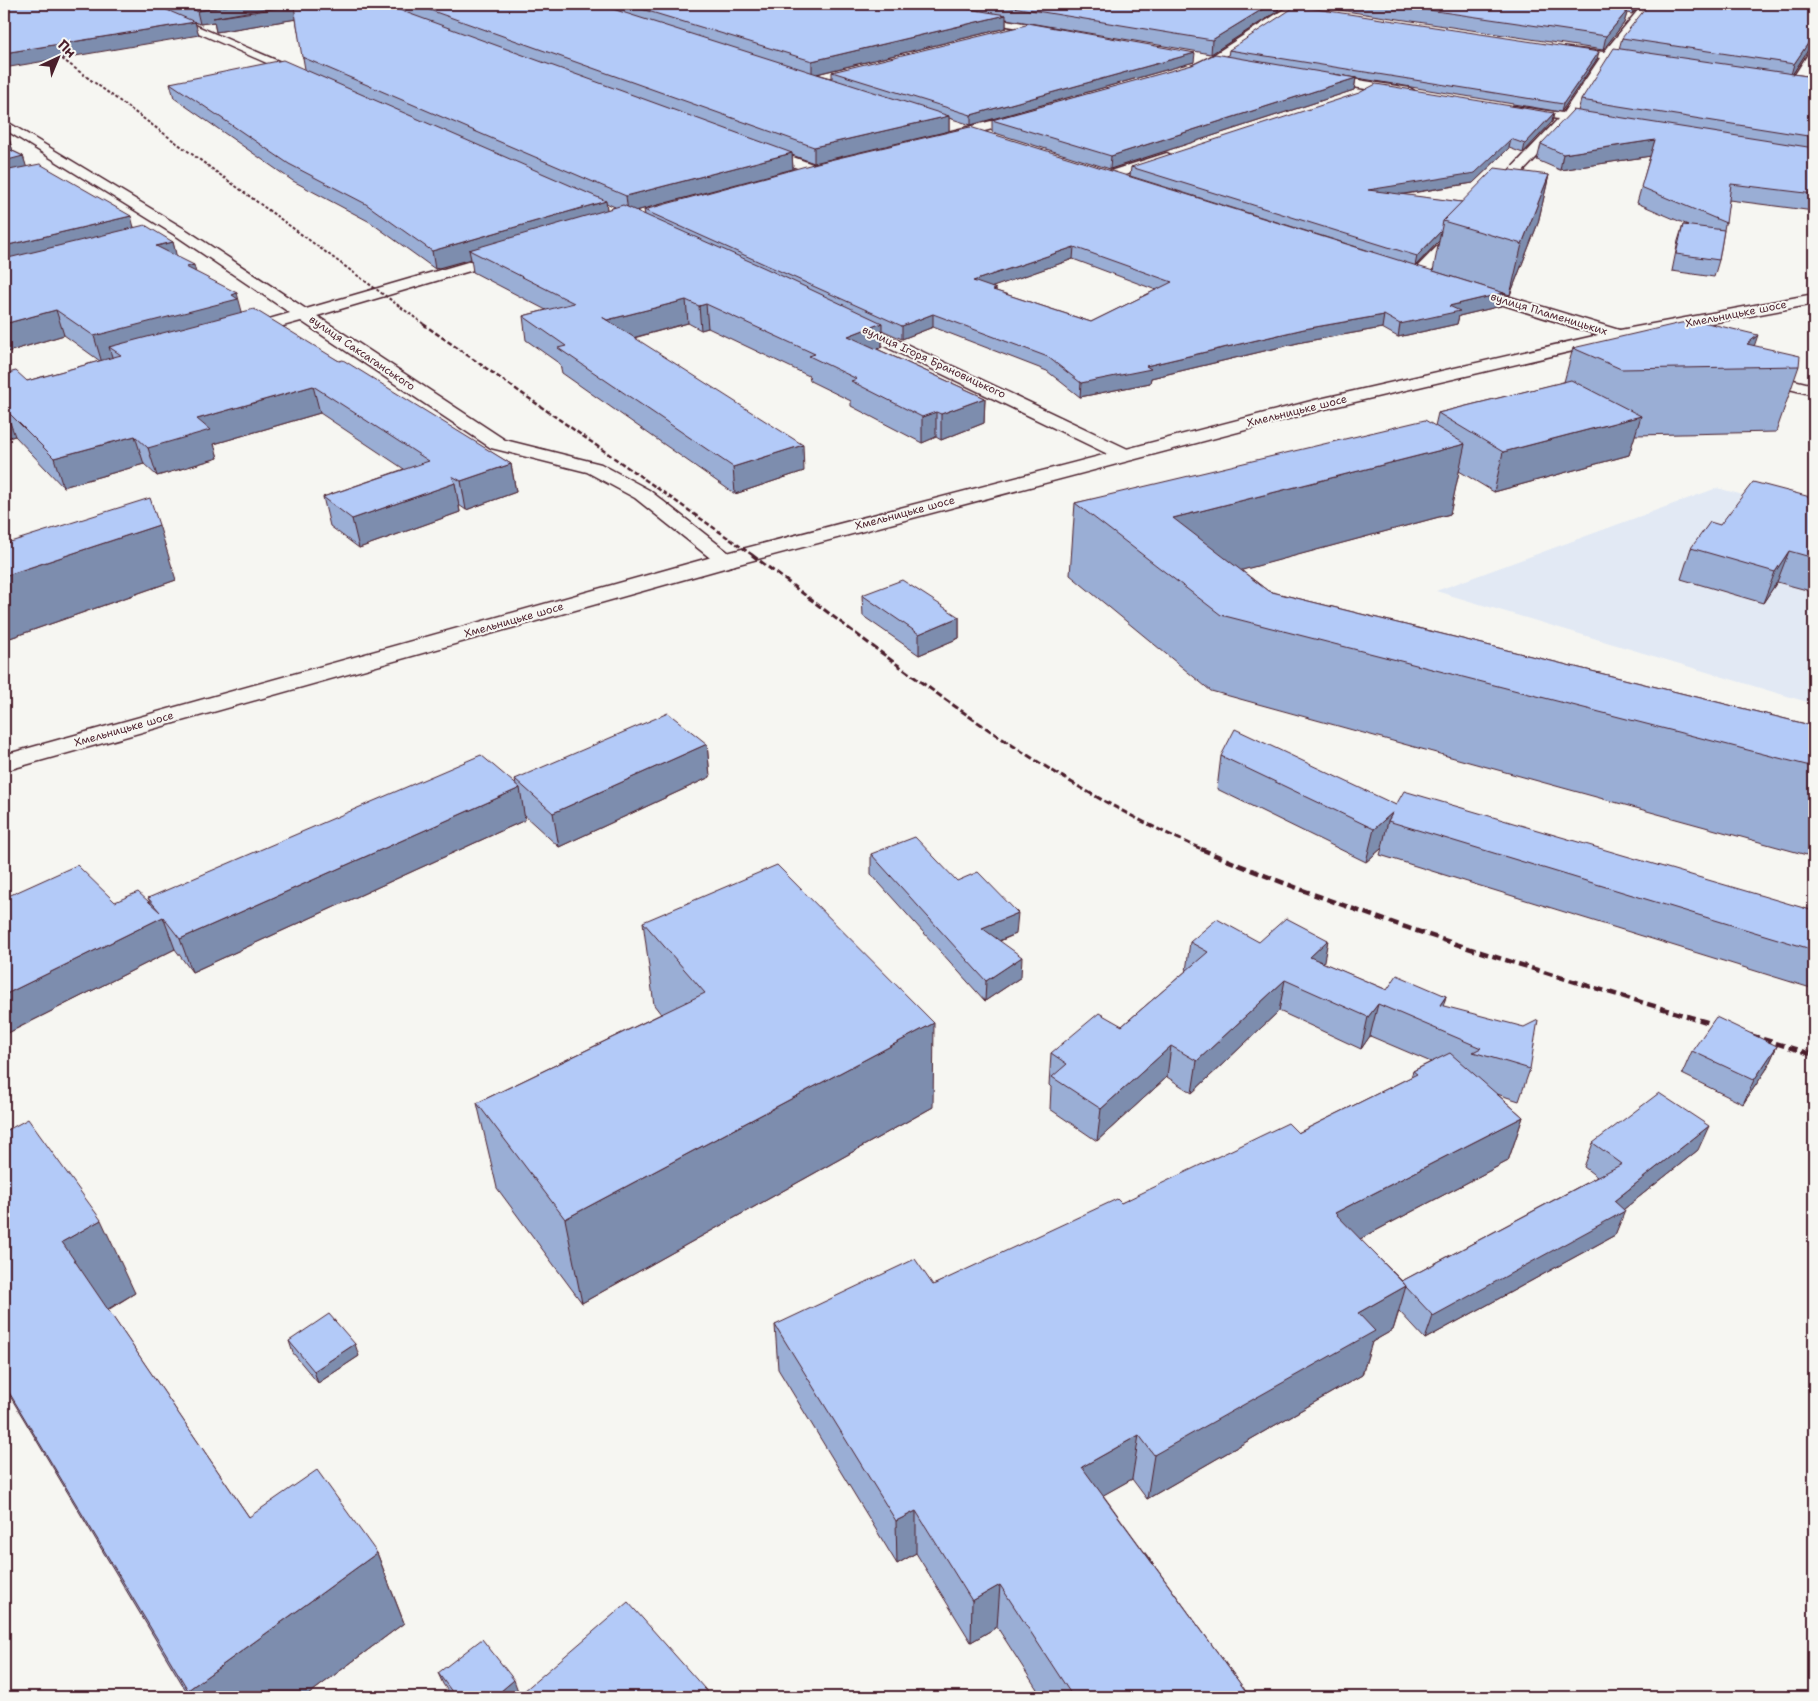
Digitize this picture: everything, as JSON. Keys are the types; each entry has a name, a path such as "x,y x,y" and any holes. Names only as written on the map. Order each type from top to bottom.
{"street":[{"path":"138,4 322,83"},
{"path":"1419,274 1567,117 1607,56 1629,18 1648,4"},
{"path":"1274,5 1296,6 1312,11"},
{"path":"1176,74 1214,59 1296,6"},
{"path":"957,14 1070,33"},
{"path":"198,30 218,26"},
{"path":"1003,34 1032,27"},
{"path":"1548,47 1656,63"},
{"path":"1795,84 1814,53"},
{"path":"1191,54 1230,63"},
{"path":"1306,76 1423,94"},
{"path":"1353,97 1376,86"},
{"path":"1500,106 1614,125"},
{"path":"926,142 1038,113"},
{"path":"946,122 1001,139"},
{"name":"вулиця Саксаганського","path":"4,124 183,234 498,444 594,468 642,494 727,560"},
{"path":"748,145 818,168 794,174"},
{"path":"1140,184 1107,173 1177,154"},
{"path":"67,176 84,172"},
{"path":"164,239 183,234"},
{"path":"220,338 305,315 521,251"},
{"path":"1400,268 1437,280"},
{"name":"вулиця Пламеницьких","path":"1455,285 1664,350"},
{"name":"Хмельницьке шосе","path":"4,763 727,560 1322,404 1620,335 1814,299"},
{"name":"вулиця Ігоря Брановицького","path":"834,314 1125,455"},
{"path":"1738,371 1814,390"}],"shaded area":[{"path":"1717,488 1814,514 1814,704 1436,591"}],"building":[{"path":"4,4 153,4 195,22 4,53"},
{"path":"179,4 237,4 197,11"},
{"path":"292,4 383,4 792,153 626,196 302,57 294,6 213,18"},
{"path":"413,4 597,4 949,116 814,147"},
{"path":"625,4 938,4 1006,15 812,61"},
{"path":"994,4 1271,4 1212,40"},
{"path":"1388,4 1580,4 1628,10 1606,36"},
{"path":"1649,4 1814,4 1814,36 1794,64 1622,38"},
{"path":"1296,6 1599,52 1563,104 1229,50"},
{"path":"1027,23 1195,53 971,115 832,72 1026,25"},
{"path":"1614,48 1814,77 1814,137 1581,100"},
{"path":"1215,54 1356,78 1111,156 992,120 1192,65"},
{"path":"1814,59 1814,67 1810,66"},
{"path":"283,60 606,201 432,251 366,204 289,164 170,83"},
{"path":"1376,84 1554,113 1525,144 1511,139 1475,173 1368,190 1462,202 1443,221 1441,231 1417,256 1131,167 1359,93"},
{"path":"1573,110 1814,148 1814,194 1731,184 1726,223 1641,187 1655,140 1563,154 1541,144"},
{"path":"970,127 1504,293 1449,306 1460,311 1400,324 1384,315 1304,329 1146,366 1151,369 1081,383 1048,357 933,314 902,326 644,210 817,163","holes":["1074,247 1172,282 1091,322 993,290 996,289 973,281"]},
{"path":"4,147 23,156 4,161"},
{"path":"40,164 131,216 4,246 4,171"},
{"path":"1495,168 1549,175 1522,244 1443,221"},
{"path":"623,205 765,268 882,323 848,336 985,398 941,414 936,412 922,417 851,381 857,379 809,356 815,354 706,304 699,306 686,300 607,320 602,317 803,445 733,467 558,348 566,346 523,316 574,303 469,250"},
{"path":"145,225 173,242 156,246 194,265 186,267 237,293 232,295 238,299 94,336 56,310 4,324 4,259"},
{"path":"1683,225 1724,230 1719,260 1676,254"},
{"path":"254,309 339,361 343,360 511,464 461,481 452,476 455,483 352,519 323,497 429,461 313,386 197,419 210,430 148,448 135,436 54,458 4,409 4,374 16,371 27,381 121,355 109,347"},
{"path":"1703,322 1758,335 1747,344 1800,356 1799,366 1621,369 1573,348 1681,323"},
{"path":"1571,380 1641,416 1503,452 1438,413"},
{"path":"1425,420 1465,444 1173,518 1268,591 1814,726 1814,767 1221,615 1075,503"},
{"path":"1753,482 1814,498 1814,519 1811,524 1814,524 1814,558 1789,551 1775,572 1691,548 1710,522 1720,525"},
{"path":"150,498 159,525 4,576 4,544"},
{"path":"902,580 959,617 919,634 862,595"},
{"path":"668,713 707,744 553,813 515,779"},
{"path":"1235,729 1396,805 1404,791 1814,911 1814,950 1388,821 1393,812 1374,829 1221,756"},
{"path":"481,755 520,788 180,939 163,917 4,995 4,898 77,865 115,902 138,892 160,912 148,898"},
{"path":"915,837 957,881 978,872 1018,913 982,928 1022,957 986,981 871,854"},
{"path":"777,865 934,1023 565,1219 477,1103 705,993 643,922"},
{"path":"1286,918 1328,940 1310,957 1387,990 1397,975 1446,996 1440,1005 1524,1027 1538,1020 1530,1069 1473,1052 1481,1048 1378,1004 1368,1017 1285,980 1197,1061 1171,1046 1101,1109 1052,1077 1067,1064 1051,1053 1099,1013 1122,1026 1208,952 1190,942 1217,919 1259,942"},
{"path":"1716,1017 1777,1046 1754,1080 1692,1051"},
{"path":"1450,1053 1523,1117 1335,1213 1406,1286 1358,1313 1375,1331 1154,1455 1139,1435 1082,1467 1250,1697 1073,1697 1000,1585 972,1601 916,1511 896,1521 775,1325 915,1259 933,1285 1117,1199 1121,1203 1288,1123 1298,1133 1417,1074 1413,1071"},
{"path":"1659,1093 1709,1126 1614,1201 1625,1211 1433,1316 1406,1287 1402,1281 1622,1164 1593,1143"},
{"path":"28,1119 101,1220 62,1242 249,1517 317,1470 377,1553 188,1690 4,1384 4,1132"},
{"path":"329,1314 355,1344 314,1371 289,1341"},
{"path":"628,1602 712,1697 517,1697"},
{"path":"482,1639 514,1680 494,1697 456,1697 438,1673"}],"railway":[{"path":"50,50 425,325"},
{"path":"423,324 754,556"},
{"path":"752,555 914,677 1026,754 1083,789 1143,821 1204,850"},
{"path":"1201,849 1329,900 1394,923 1525,966 1723,1027"},
{"path":"1750,1035 1814,1055"}]}
